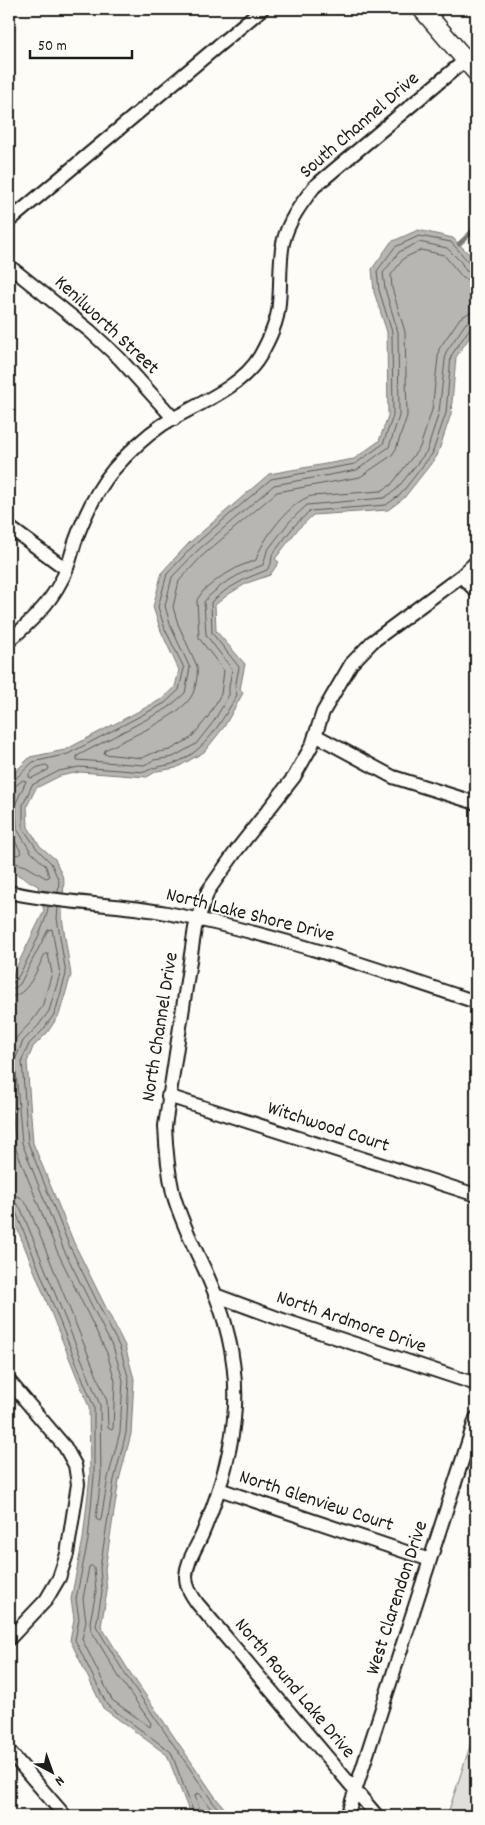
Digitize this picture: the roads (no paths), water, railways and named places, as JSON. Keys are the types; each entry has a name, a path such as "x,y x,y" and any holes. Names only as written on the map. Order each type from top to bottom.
{"main road":[{"path":"422,9 473,61"}],"street":[{"path":"9,221 262,9"},
{"name":"South Channel Drive","path":"9,640 44,608 62,581 76,539 94,498 113,470 136,446 162,425 199,406 231,385 256,363 270,337 279,304 280,265 284,241 296,210 314,187 473,61"},
{"name":"Kenilworth Street","path":"9,266 90,331 119,358 174,419"},
{"path":"9,526 66,569"},
{"name":"North Channel Drive","path":"187,1584 188,1564 204,1531 228,1456 234,1406 233,1367 225,1321 188,1236 174,1195 166,1159 165,1126 168,1096 195,928 208,891 236,851 294,777 312,745 323,712 351,664 372,642 461,576 476,562"},
{"path":"461,576 476,591"},
{"path":"315,736 393,777 476,803"},
{"name":"North Lake Shore Drive","path":"9,892 37,898 164,912 198,919 286,941 476,1002"},
{"name":"Witchwood Court","path":"168,1096 476,1195"},
{"name":"North Ardmore Drive","path":"215,1296 280,1320 476,1384"},
{"path":"9,1381 65,1447 75,1465 78,1484 67,1554 59,1578 46,1600 9,1638"},
{"name":"West Clarendon Drive","path":"347,1816 476,1418"},
{"name":"North Glenview Court","path":"218,1490 430,1560"},
{"name":"North Round Lake Drive","path":"187,1584 197,1603 377,1816"},
{"path":"9,1751 66,1816"}],"water":[{"path":"418,230 453,238 471,256 476,267 476,328 456,357 451,414 437,456 404,498 388,510 313,515 298,529 275,559 279,562 270,575 247,583 215,605 216,631 245,664 240,689 243,693 224,727 204,752 176,768 157,771 147,777 80,772 60,776 36,788 27,806 28,827 40,846 55,859 64,880 62,918 71,975 59,1015 47,1033 33,1047 27,1062 33,1143 74,1243 125,1346 134,1379 131,1434 119,1480 105,1569 107,1592 101,1626 129,1671 216,1798 231,1816 191,1816 167,1755 103,1708 70,1640 74,1619 71,1599 83,1539 90,1475 89,1407 9,1208 9,982 44,911 38,886 9,870 9,778 30,757 65,750 162,699 175,687 179,670 161,631 153,607 162,572 189,543 269,474 354,459 379,441 388,416 387,332 374,292 372,269 391,242"}],"waterway":[{"path":"459,244 476,228"}]}
